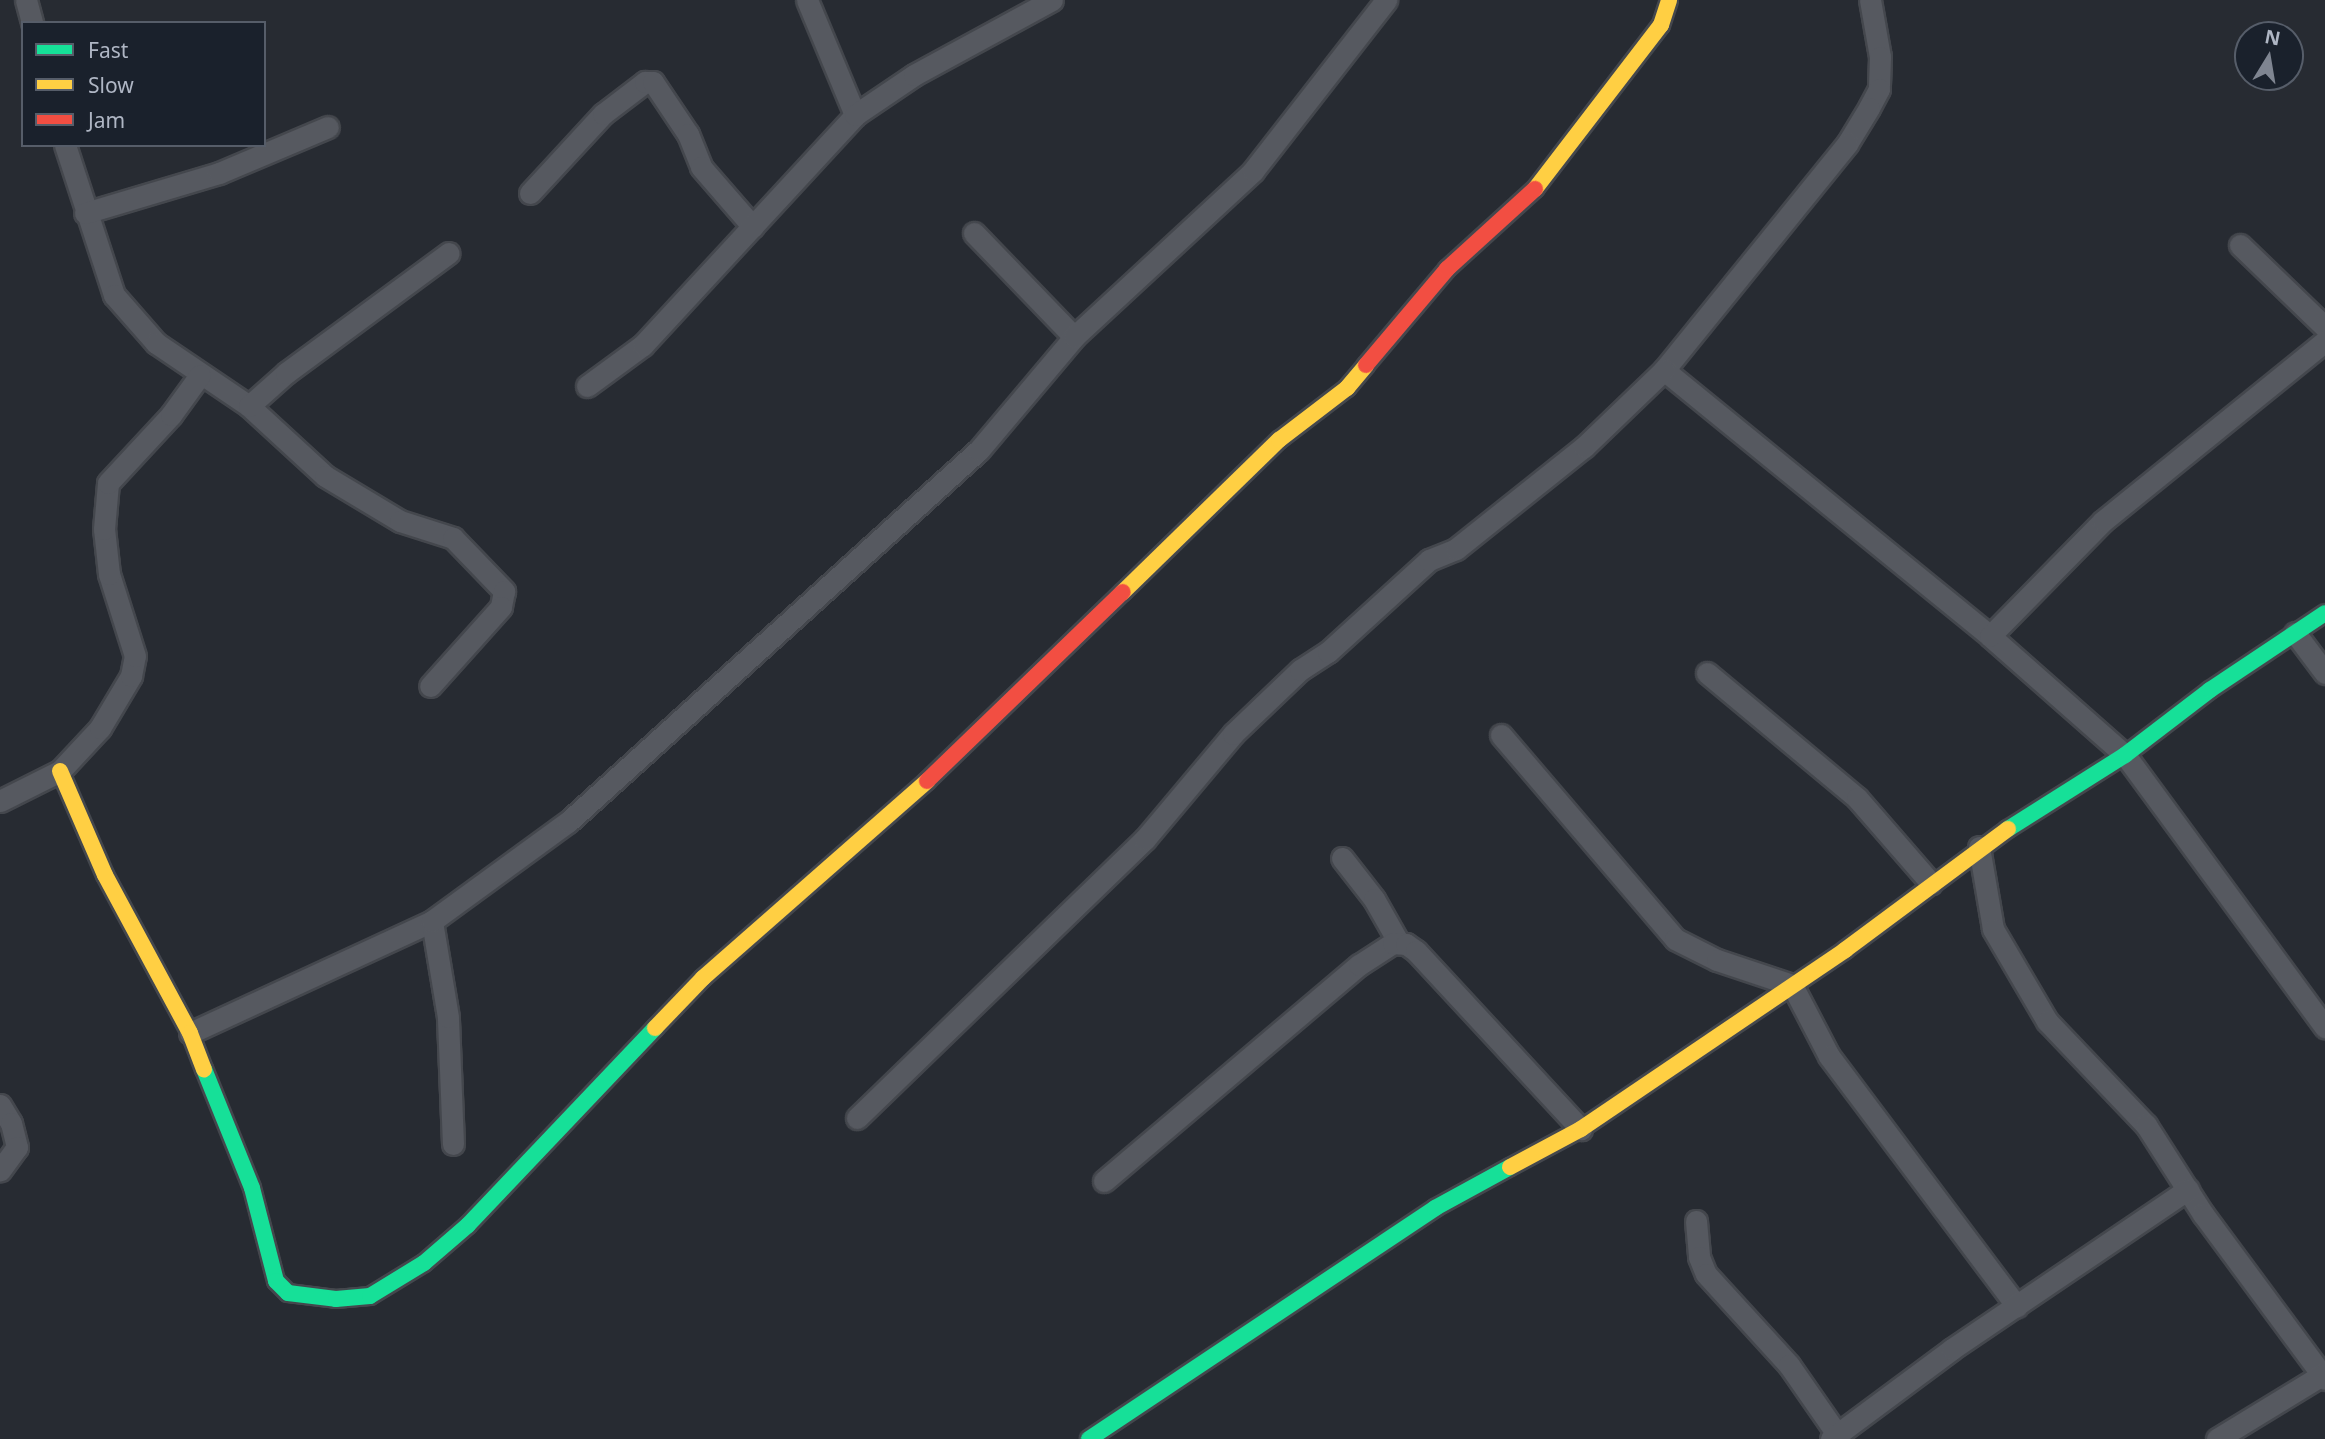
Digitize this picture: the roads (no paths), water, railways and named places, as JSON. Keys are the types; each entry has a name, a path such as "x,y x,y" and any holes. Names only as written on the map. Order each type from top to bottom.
{"street":[{"path":"26,0 31,21"},
{"path":"807,0 855,115"},
{"path":"587,386 643,345 855,115 914,75 1052,0"},
{"path":"190,1033 432,921 568,822 979,450 1074,337 1253,171 1386,0"},
{"path":"60,771 105,875 190,1033 252,1188 276,1281 288,1293 336,1299 370,1296 424,1263 486,1206 703,978 901,807 1279,440 1347,388 1447,269 1533,191 1661,25 1669,0"},
{"path":"857,1118 1145,839 1233,734 1300,670 1328,652 1429,560 1456,549 1584,447 1664,370 1847,144 1870,108 1879,89 1880,57 1870,0"},
{"path":"530,193 603,114 645,82 653,82 688,134 701,167 753,227"},
{"path":"85,213 219,173 328,127"},
{"path":"66,147 114,295 156,343 249,406 325,476 400,521 453,538 504,591 501,607 430,685"},
{"path":"974,233 1074,337"},
{"path":"2240,245 2325,327"},
{"path":"249,406 286,373 449,253"},
{"path":"1990,636 2103,521 2325,341"},
{"path":"1664,370 1990,636 2125,755 2325,1027"},
{"path":"0,801 60,771 100,728 131,676 135,656 109,573 104,529 108,483 171,415 200,375"},
{"path":"1089,1439 1435,1208 1581,1129 1897,913 1979,847 2125,755 2325,613"},
{"path":"2295,633 2325,673"},
{"path":"1707,673 1857,798 1931,883"},
{"path":"1501,735 1675,939 1717,960 1792,985 1829,1056 2017,1306"},
{"path":"1979,847 1984,892 2007,957 2047,1021 2146,1125 2323,1377 2217,1439"},
{"path":"1342,858 1374,899 1399,943 1416,951 1581,1129"},
{"path":"432,921 448,1017 453,1144"},
{"path":"1104,1181 1359,965 1399,943"},
{"path":"0,1105 11,1123 17,1147 0,1170"},
{"path":"1696,1221 1699,1257 1706,1274 1789,1365 1834,1436 2017,1306 2189,1189"}]}
